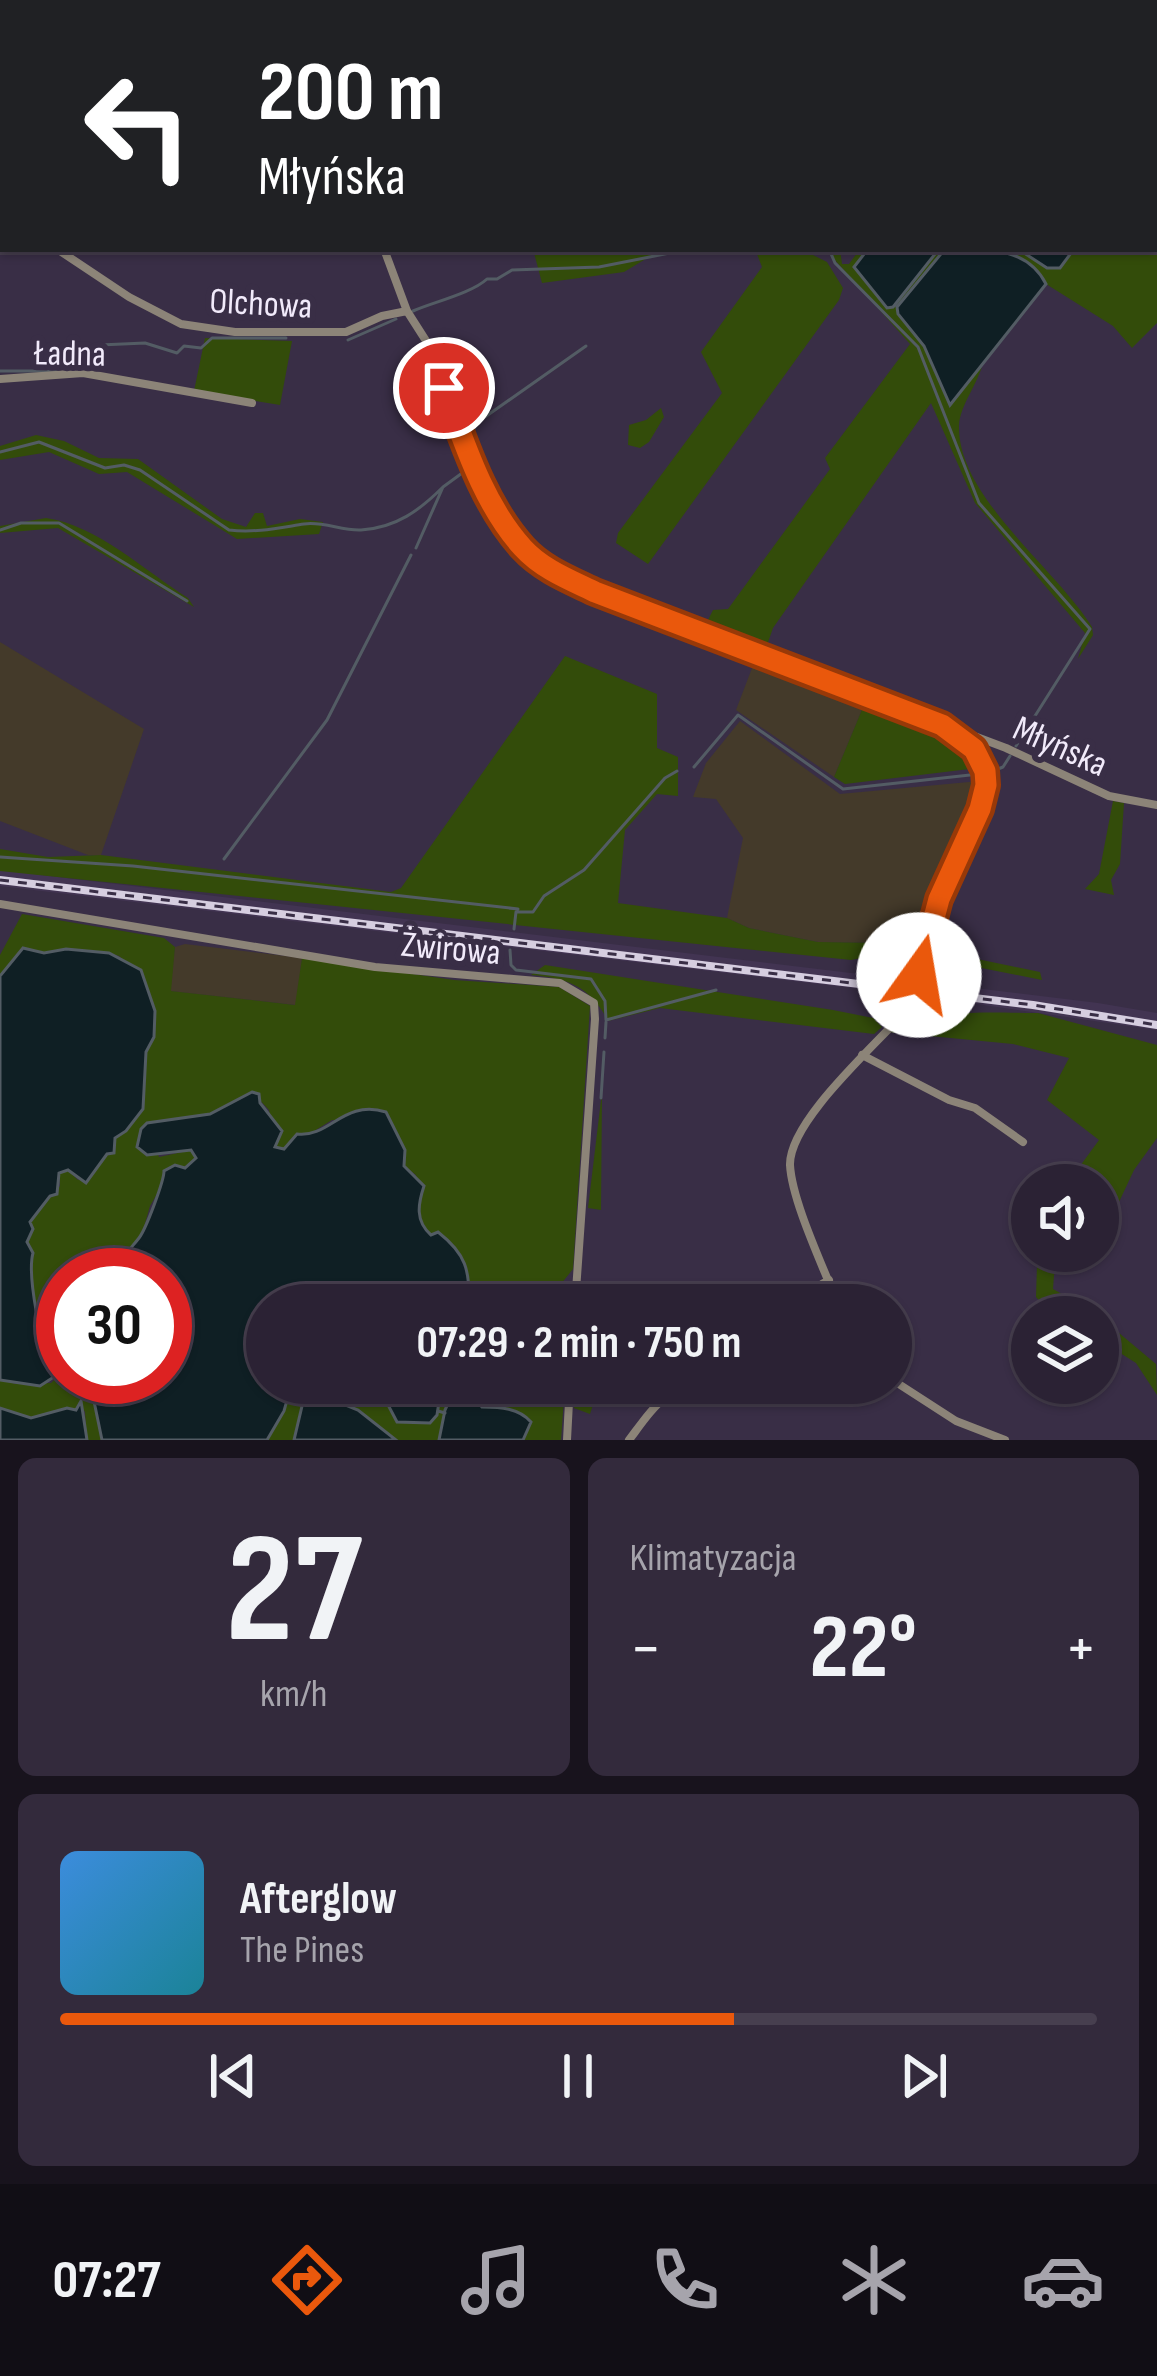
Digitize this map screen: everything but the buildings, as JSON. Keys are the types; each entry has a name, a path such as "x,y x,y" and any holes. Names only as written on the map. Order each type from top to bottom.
{"street":[{"name":"Olchowa","path":"62,252 129,297 181,324 235,332 346,332 407,311"},
{"name":"Młyńska","path":"385,252 407,311 430,347 465,447 485,488 524,550 555,573 958,734 1006,748 1109,796 1157,805"},
{"name":"Ładna","path":"0,379 83,374 252,403"},
{"path":"919,975 939,899 980,809 986,785 979,755 958,734"},
{"name":"Żwirowa","path":"0,904 375,968 560,982 583,993 594,1004 595,1019 576,1284"},
{"path":"830,1284 795,1192 791,1153 809,1120 911,1005"},
{"path":"862,1055 975,1108 1022,1142"},
{"path":"822,1284 829,1280"},
{"path":"912,1392 956,1420 1005,1440"},
{"path":"567,1440 569,1404"},
{"path":"629,1440 656,1404"}],"shaded area":[{"path":"866,252 937,252 893,307 887,308 854,267"},
{"path":"943,252 1015,256 1037,271 1046,284 950,405 924,346 897,307"},
{"path":"1023,252 1072,252 1060,268 1047,268"},
{"path":"0,642 144,729 101,855 88,855 0,821"},
{"path":"757,655 866,700 834,777 736,710"},
{"path":"740,721 840,794 980,781 978,800 953,850 923,933 889,943 818,942 749,928 727,918 743,838 716,799 693,797 706,763"},
{"path":"0,870 1098,1003 1157,1013 1157,1030 928,997 0,886"},
{"path":"185,944 302,958 296,1005 170,991 175,947"},
{"path":"23,948 44,953 66,949 109,953 141,970 155,1011 154,1037 146,1052 143,1109 115,1138 114,1153 107,1154 86,1183 68,1170 59,1173 57,1194 50,1196 30,1222 33,1229 27,1242 33,1253 36,1385 0,1380 0,976"},
{"path":"252,1092 259,1094 260,1103 282,1131 275,1147 284,1149 297,1134 309,1134 348,1114 371,1109 386,1112 405,1150 404,1166 424,1186 419,1206 422,1224 431,1235 438,1232 455,1248 469,1284 246,1284 246,1404 286,1404 267,1440 102,1440 95,1404 192,1404 192,1248 131,1248 146,1225 164,1171 175,1165 185,1168 196,1158 191,1150 147,1155 137,1147 147,1123 210,1114"},
{"path":"81,1404 87,1440 0,1440 0,1408 31,1418 76,1410"},
{"path":"303,1404 343,1404 396,1440 294,1440"},
{"path":"388,1404 439,1404 430,1423 397,1422"},
{"path":"448,1404 479,1404 509,1409 531,1422 523,1440 439,1440"}],"green space":[{"path":"534,252 680,252 654,254 624,272 542,283"},
{"path":"756,252 810,252 827,262 843,288 839,300 648,564 616,543 618,533 722,393 701,352 762,267"},
{"path":"828,252 840,252 842,264 849,264 858,252 866,252 854,267 893,306 937,252 943,252 897,307 898,314 924,346 949,404 983,363 960,418 963,452 991,505 1092,627 1093,635 1078,659 1085,633 975,503 931,403 773,628 765,651 704,628 713,610 728,609 830,469 825,458 910,344"},
{"path":"1009,252 1060,267 1072,252 1157,252 1157,323 1132,348 1113,326 1046,284 1041,274"},
{"path":"205,338 292,341 280,405 194,391"},
{"path":"661,408 664,417 649,442 640,448 628,445 629,425"},
{"path":"36,435 64,441 99,458 138,459 222,519 246,527 255,513 263,513 267,526 300,519 323,522 319,534 237,539 127,472 99,474 49,452 0,460 0,446"},
{"path":"46,518 102,539 188,598 194,607 58,528 0,533 0,526"},
{"path":"565,656 657,694 657,748 678,757 678,796 657,794 625,830 618,903 727,918 749,928 818,942 889,943 923,933 913,948 851,960 0,871 0,849 48,857 101,855 391,892 401,888"},
{"path":"866,700 957,737 978,768 845,784 834,777"},
{"path":"1113,801 1124,803 1120,864 1111,880 1114,895 1085,889 1099,874"},
{"path":"22,914 164,938 175,947 171,991 295,1005 302,958 454,980 559,987 590,1006 573,1269 561,1284 469,1284 455,1248 438,1232 431,1236 422,1223 416,1175 404,1166 393,1126 332,1120 285,1149 275,1147 269,1110 252,1092 210,1114 147,1123 159,1157 192,1150 196,1158 164,1182 142,1234 130,1248 36,1248 36,1312 30,1227 60,1186 59,1173 68,1170 78,1180 94,1171 143,1109 146,1052 154,1037 144,979 119,956 23,948 0,976 0,955"},
{"path":"929,949 1040,972 1042,980 936,959"},
{"path":"545,965 833,1010 873,1018 882,1027 874,1034 660,1008 608,1021 577,986 531,975"},
{"path":"1038,1013 1157,1045 1157,1138 1119,1202 1119,1164 1081,1164 1099,1140 1047,1100 1069,1058 1013,1044 888,1032 944,1015"},
{"path":"602,1092 601,1210 588,1208"},
{"path":"1037,1272 1056,1272 1053,1289 1065,1296 1036,1296"},
{"path":"1119,1333 1156,1364 1157,1395 1136,1363 1119,1352"},
{"path":"0,1380 36,1383 36,1404 80,1404 77,1410 31,1418 0,1408"},
{"path":"81,1404 95,1404 102,1440 87,1440"},
{"path":"286,1404 303,1404 294,1440 267,1440"},
{"path":"317,1404 448,1404 439,1440 396,1440 358,1410"},
{"path":"479,1404 564,1404 561,1440 523,1440 530,1422 526,1417 509,1409"},
{"path":"574,1404 593,1404 590,1414"}],"waterway":[{"path":"413,311 512,270 599,267 675,252"},
{"path":"830,252 835,263 918,347 979,503 1090,629 1016,746"},
{"path":"348,340 396,319"},
{"path":"0,371 54,371 100,345 145,343 177,353 184,346 201,348 212,338 286,338"},
{"path":"479,462 472,438 475,424 586,346"},
{"path":"0,452 39,442 105,468 124,465 140,470 229,530 311,523 374,529 406,516 443,487"},
{"path":"416,548 443,487 469,468"},
{"path":"0,530 21,523 59,523 187,601"},
{"path":"224,859 327,720 411,555"},
{"path":"694,767 738,715 843,789 979,774"},
{"path":"993,771 1003,767 1010,756"},
{"path":"514,929 516,912 533,912 544,896 584,870 665,778 677,771"},
{"path":"0,857 133,866 518,909"},
{"path":"510,950 516,970 591,979 605,1001 606,1020 716,990"},
{"path":"605,1038 606,1022"},
{"path":"601,1098 604,1052"},
{"path":"438,1411 445,1413"}],"tunnel":[{"path":"911,1005 919,975"}],"railway":[{"path":"0,880 1033,1005 1157,1025"}],"route":[{"path":"444,388 465,447 496,509 524,550 555,573 942,725 974,749 985,771 984,793 939,899 919,975"}]}
